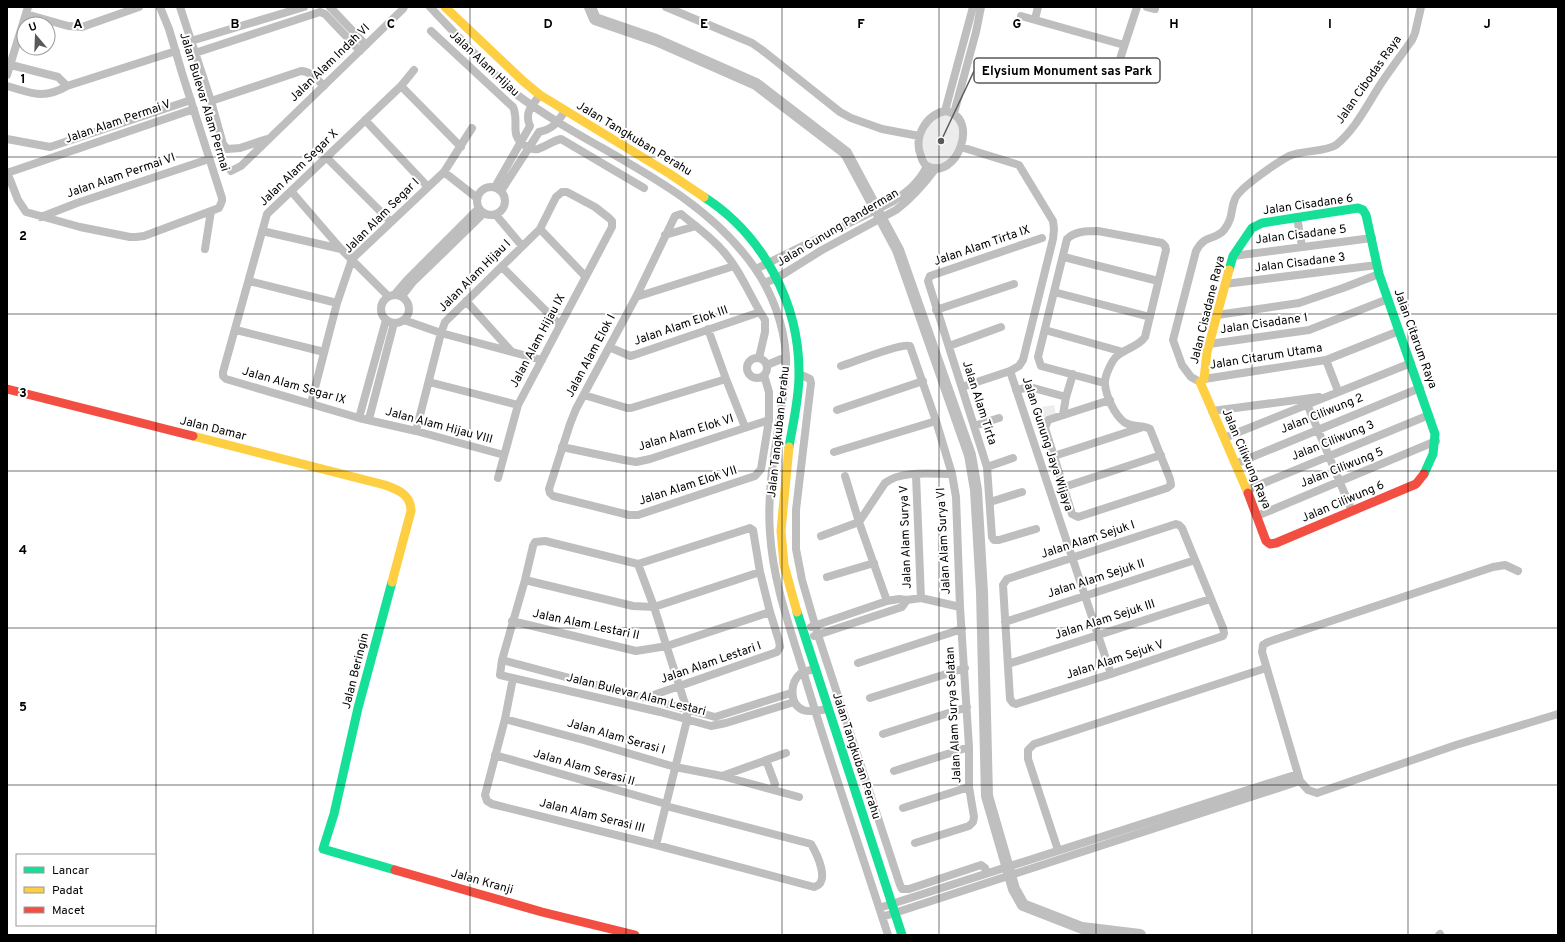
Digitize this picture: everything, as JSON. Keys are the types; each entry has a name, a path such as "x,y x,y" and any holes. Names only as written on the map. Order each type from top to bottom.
{"street":[{"path":"7,75 27,10 68,26 82,27 139,7"},
{"name":"Jalan Bulevar Alam Permai","path":"160,7 169,29 222,198 219,208 211,211"},
{"path":"180,7 211,101 301,71 311,73 324,86"},
{"path":"191,41 304,7"},
{"path":"330,7 363,48"},
{"name":"Jalan Alam Indah VI","path":"231,171 241,166 404,7"},
{"name":"Jalan Tangkuban Perahu","path":"430,7 515,94 558,122 660,182 697,207 720,226 756,269 764,283 780,318 786,357 784,395 769,501 772,566 780,598 804,672 815,712 888,935"},
{"name":"Jalan Tangkuban Perahu","path":"445,7 523,81 540,94 565,111 669,173 704,196 730,217 755,242 777,278 792,318 798,353 799,374 782,509 784,565 815,669 902,935"},
{"path":"666,7 752,44 762,50 828,104 851,118 882,128 919,136"},
{"path":"949,112 973,7"},
{"path":"949,112 976,32 981,7"},
{"path":"1035,19 1038,7"},
{"path":"1120,59 1136,7"},
{"path":"1146,7 1155,9"},
{"name":"Jalan Cibodas Raya","path":"1202,381 1191,377 1182,365 1173,340 1198,246 1203,240 1218,235 1224,230 1231,217 1238,193 1259,177 1299,152 1332,147 1343,138 1365,112 1382,83 1412,40 1416,33 1421,7"},
{"path":"195,53 321,10 363,48"},
{"path":"1021,16 1124,45"},
{"name":"Jalan Alam Hijau","path":"431,31 510,104 515,111 515,132 520,143"},
{"path":"7,86 42,95 53,93 67,86 176,51"},
{"path":"11,65 58,77 67,86"},
{"name":"Jalan Alam Segar X","path":"223,376 265,218 270,209 291,191 401,86 414,70"},
{"path":"401,86 461,147"},
{"path":"539,132 530,126 527,116 532,105 540,94"},
{"name":"Jalan Alam Permai V","path":"7,139 50,147 191,100"},
{"name":"Jalan Alam Indah VI","path":"211,101 223,144 228,149 240,148 272,136"},
{"name":"Jalan Alam Permai V","path":"7,172 50,159 194,108"},
{"path":"498,189 539,132 551,128 558,122 565,111"},
{"path":"936,168 927,166 919,151 919,136 932,116 949,112 958,117 962,126 963,138 961,147"},
{"path":"365,120 428,187"},
{"path":"498,189 520,143 530,126"},
{"name":"Jalan Alam Segar I","path":"312,403 337,303 352,259 444,172 472,128"},
{"path":"520,143 528,148 539,148 561,139 644,188"},
{"name":"Jalan Alam Permai V","path":"50,147 50,159"},
{"name":"Jalan Gunung Panderman","path":"756,269 861,218 907,201 923,186 936,168 946,166 953,161 961,147"},
{"name":"Jalan Gunung Jaya Wijaya","path":"961,147 1019,165 1049,214 1054,225 1053,239 1023,360 1019,366 1010,371 1111,674"},
{"path":"326,157 391,222"},
{"name":"Jalan Alam Permai VI","path":"41,217 77,203 209,159"},
{"name":"Jalan Gunung Panderman","path":"764,283 777,278 822,250 867,226 894,206 912,188 927,166"},
{"path":"7,172 22,207 26,212 41,217 123,236 144,236 211,211 205,249"},
{"path":"444,172 477,198 481,211 489,216 496,215 502,211 505,204 505,197 498,189 489,186 479,193 477,198"},
{"path":"660,182 669,173"},
{"path":"291,191 341,249 409,305 409,310 404,320"},
{"name":"Jalan Alam Hijau IX","path":"498,478 518,405 585,276 611,230 612,221 595,207 567,192 559,194"},
{"name":"Jalan Alam Hijau I","path":"416,431 445,322 540,229 556,197 559,194"},
{"name":"Jalan Cisadane 6","path":"1256,225 1358,208 1363,210"},
{"name":"Jalan Citarum Raya","path":"1363,210 1366,215 1372,238 1378,270 1420,388 1436,441"},
{"path":"481,211 412,283 395,295 384,299 380,310 382,316 386,320 394,323 404,320 441,333 511,350 542,360"},
{"name":"Jalan Alam Elok I","path":"550,493 549,489 570,424 636,297 675,216 681,214 696,226"},
{"path":"496,215 522,246"},
{"path":"1297,217 1302,247"},
{"name":"Jalan Cisadane Raya","path":"1202,381 1209,344 1233,256 1252,228 1256,225"},
{"path":"665,235 696,226 711,238 724,252 747,286 765,320 766,326 759,358"},
{"path":"540,229 585,276"},
{"path":"262,231 341,249"},
{"path":"1104,382 1041,366 1038,357 1064,257 1067,239 1071,235 1078,233 1098,231 1162,243 1165,246 1166,250 1145,337 1142,342 1116,356 1111,363 1104,382 1110,400 1119,417 1129,425 1147,427 1150,429 1171,485 1167,488 1078,517 1074,516 1072,514 1045,424 1048,420 1110,400"},
{"name":"Jalan Alam Tirta IX","path":"930,276 1042,238"},
{"name":"Jalan Cisadane 5","path":"1233,256 1372,238"},
{"path":"815,241 822,250"},
{"path":"1064,257 1158,280"},
{"path":"502,266 560,325"},
{"path":"636,297 734,266"},
{"path":"1217,315 1299,302 1343,288 1378,270"},
{"name":"Jalan Cisadane 3","path":"1225,284 1378,270"},
{"name":"Jalan Alam Tirta","path":"930,276 928,281 936,310 949,346 987,467 992,537 994,540 999,540 1036,529"},
{"path":"249,281 337,303"},
{"path":"936,310 1014,284"},
{"path":"1054,292 1150,316"},
{"name":"Jalan Cisadane 1","path":"1209,344 1310,330 1388,299"},
{"path":"466,301 511,350"},
{"name":"Jalan Alam Elok III","path":"609,347 630,356 760,312"},
{"path":"359,418 386,320"},
{"path":"369,419 394,323"},
{"path":"949,346 1001,327"},
{"path":"708,329 745,427"},
{"path":"236,330 324,352"},
{"path":"1045,330 1123,352"},
{"name":"Jalan Citarum Utama","path":"1202,381 1326,360 1400,331"},
{"name":"Jalan Alam Surya VI","path":"841,366 890,349 907,345 912,347 952,474 956,497 960,607"},
{"path":"767,365 786,357"},
{"path":"759,358 764,360 767,365 767,371 759,378 753,377 747,368 749,362 753,359 759,358"},
{"path":"1326,360 1338,391"},
{"path":"1224,438 1327,395 1411,363"},
{"path":"962,387 1010,371"},
{"path":"799,374 810,379 811,383 796,510 796,549 802,580 815,626 875,812 902,889 909,889 982,865 991,872"},
{"path":"1063,415 1066,397 1073,374"},
{"path":"764,375 769,392 769,420"},
{"name":"Jalan Alam Segar IX","path":"223,376 226,380 312,403 359,418 369,419"},
{"path":"584,395 631,408 726,380"},
{"path":"837,410 923,381"},
{"name":"Jalan Ciliwung Raya","path":"1202,381 1212,411 1247,490 1266,541 1270,544"},
{"path":"429,382 518,405"},
{"path":"1016,390 1030,387 1066,397"},
{"name":"Jalan Ciliwung 2","path":"1235,464 1420,388"},
{"name":"Jalan Damar","path":"7,389 385,485 405,493 410,500"},
{"path":"1212,411 1327,395"},
{"path":"1307,404 1352,511"},
{"name":"Jalan Ciliwung 3","path":"1247,490 1429,415"},
{"path":"974,426 999,418"},
{"name":"Jalan Alam Hijau VIII","path":"369,419 504,455"},
{"name":"Jalan Alam Elok VI","path":"562,447 636,462 650,459 769,420"},
{"name":"Jalan Alam Elok VII","path":"550,493 553,496 629,515 638,515 755,476 761,469 769,420"},
{"path":"834,452 936,421"},
{"path":"1054,456 1142,427"},
{"name":"Jalan Ciliwung 6","path":"1270,544 1276,543 1416,484 1424,476 1436,441"},
{"name":"Jalan Ciliwung 5","path":"1257,516 1436,441"},
{"path":"775,452 788,452"},
{"path":"1064,487 1161,455"},
{"path":"987,467 1013,458"},
{"path":"821,536 859,522 885,483 890,479 899,476 952,474"},
{"name":"Jalan Alam Surya V","path":"916,475 920,598"},
{"path":"845,476 859,522 888,601"},
{"path":"990,502 1022,492"},
{"name":"Jalan Beringin","path":"323,849 334,814 358,708 411,511 410,500"},
{"path":"782,509 796,510"},
{"name":"Jalan Alam Sejuk I","path":"1005,622 1003,585 1004,581 1007,579 1176,524 1182,528 1195,560"},
{"path":"502,660 535,542 545,541 638,564 750,528 753,530 760,572 770,612"},
{"path":"1195,560 1210,599"},
{"name":"Jalan Alam Sejuk II","path":"1005,622 1195,560"},
{"path":"827,577 874,563"},
{"path":"638,564 654,607 687,710 687,720 656,845"},
{"path":"1518,571 1505,566 1493,567 1268,642 1263,646 1262,652 1266,668 1299,777 1308,790 1317,793 1456,745 1558,714"},
{"path":"525,580 633,606 654,607 760,572"},
{"path":"804,630 888,601 899,599 907,600 920,598 960,607"},
{"name":"Jalan Alam Sejuk III","path":"1008,664 1210,599"},
{"name":"Jalan Alam Sejuk V","path":"1008,664 1010,699 1016,704 1111,674 1223,636 1223,628 1210,599"},
{"path":"806,639 902,607 907,600"},
{"name":"Jalan Alam Surya Selatan","path":"915,843 969,826 973,822 974,817 970,787 965,668 960,607"},
{"name":"Jalan Alam Lestari II","path":"512,621 636,651 667,646 770,612"},
{"name":"Jalan Alam Lestari I","path":"645,698 778,652 780,647 770,612"},
{"path":"844,616 847,625"},
{"path":"1005,622 1008,664"},
{"path":"858,664 962,629"},
{"name":"Jalan Bulevar Alam Lestari","path":"789,694 715,717 502,660 499,674 711,726 719,725 792,702"},
{"path":"870,698 965,668"},
{"path":"1058,850 1028,759 1028,750 1034,744 1266,668"},
{"path":"815,669 799,675 789,694 792,702 804,710 815,712 828,709"},
{"name":"Jalan Alam Serasi III","path":"513,678 484,795 487,801 492,804 656,845 814,887"},
{"path":"883,734 967,707"},
{"name":"Jalan Alam Serasi I","path":"504,719 587,741 675,767 722,776 799,797"},
{"path":"894,771 969,746"},
{"path":"722,776 786,753"},
{"name":"Jalan Alam Serasi II","path":"495,755 666,805 811,844 823,876 822,882 819,886 814,887"},
{"path":"766,760 775,784 773,790"},
{"path":"879,908 1058,850 1299,777"},
{"path":"882,917 1020,872 1299,777"},
{"path":"903,808 970,787"},
{"path":"860,807 875,812"},
{"path":"866,827 875,812"},
{"name":"Jalan Kranji","path":"323,849 535,910 635,935"}],"shaded area":[{"path":"940,113 957,118 961,147 946,165 927,166 921,155 920,140 924,129 931,120"},
{"path":"1054,405 1056,415 1038,418 1037,408"}],"waterway":[{"path":"590,7 595,19 656,40 756,84 846,153 898,250 970,455 976,490 982,592 987,796 1014,889 1023,905 1082,928 1140,935"}],"traffic: fast":[{"path":"704,197 725,213 744,231 760,251 774,274 785,297 793,323 798,349 799,375 797,402 789,447"},
{"path":"1358,208 1363,210 1366,215 1379,274 1435,434 1433,454 1424,474"},
{"path":"1229,270 1233,256 1252,228 1262,223 1358,208"},
{"path":"392,582 358,708 334,814 323,849 395,870"},
{"path":"797,612 902,935"}],"traffic: slow":[{"path":"445,7 523,81 540,95 670,174 704,197"},
{"path":"1229,270 1207,352 1204,379 1200,382 1248,493"},
{"path":"193,436 385,485 399,491 409,501 411,511 392,582"},
{"path":"789,447 781,531 784,565 797,612"}],"traffic: jam":[{"path":"7,389 193,436"},
{"path":"1248,493 1266,541 1270,544 1276,543 1416,484 1424,474"},
{"path":"395,870 542,912 635,935"}],"place":[{"name":"Elysium Monument sas Park","path":"941,141"}]}
